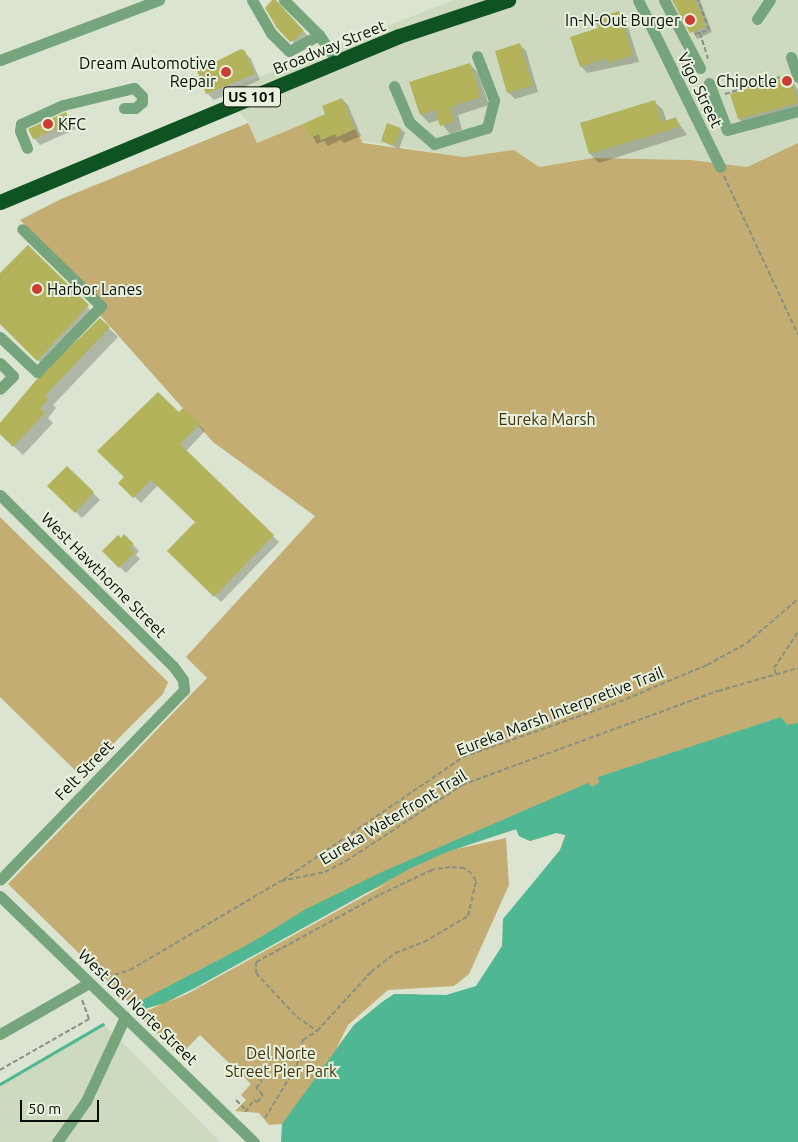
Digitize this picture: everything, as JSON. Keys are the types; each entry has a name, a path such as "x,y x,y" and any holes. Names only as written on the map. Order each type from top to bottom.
{"highway":[{"name":"Broadway Street","path":"0,202 399,36 508,0"}],"street":[{"path":"0,60 158,0"},
{"path":"252,0 271,33 289,51 319,35"},
{"path":"284,0 319,35 338,62"},
{"name":"Vigo Street","path":"638,0 720,167"},
{"path":"664,0 683,40 700,68"},
{"path":"757,19 770,0"},
{"path":"394,86 409,122 434,144 487,128 494,100 476,56"},
{"path":"791,57 794,76"},
{"path":"709,83 727,130 798,111"},
{"path":"27,148 20,131 21,124 63,105 134,88 142,96 142,102 135,108 124,108"},
{"path":"0,337 37,372 101,306 22,229"},
{"path":"0,363 13,376 0,389"},
{"name":"West Hawthorne Street","path":"0,495 173,666 183,680"},
{"name":"Felt Street","path":"0,880 178,699 184,690 183,680"},
{"name":"West Del Norte Street","path":"0,896 254,1142"},
{"path":"0,1034 91,984"},
{"path":"57,1142 86,1101 125,1017"}],"path":[{"path":"683,40 709,30 698,0"},
{"path":"714,96 794,76"},
{"path":"720,167 798,335"},
{"name":"Eureka Marsh Interpretive Trail","path":"281,881 463,757 619,702 707,665 747,643 798,599"},
{"path":"776,674 774,668 798,632"},
{"name":"Eureka Waterfront Trail","path":"91,984 106,976 130,970 281,881 325,872 346,861 462,786 710,694 798,668"},
{"path":"265,1118 297,1066 303,1040 316,1031 371,972 394,953 424,942 468,916 476,881 472,874 464,868 450,866 432,870 379,895 256,962 256,973 297,1017 316,1031"},
{"path":"0,1070 89,1019 80,997 91,984"},
{"path":"236,1100 245,1110 263,1095 256,1088 262,1081 256,1075 260,1071"}],"shaded area":[{"path":"453,0 798,0 798,143 747,167 691,160 593,158 539,167 514,150 464,157 337,137 257,143 248,123 224,91"},
{"path":"781,717 787,725 798,723 798,1142 281,1142 282,1124 354,1025 382,1002 394,994 446,995 476,986 502,946 503,919 560,850 566,835 556,833 530,841 519,836 516,829 447,852 411,868 195,988 164,1003 141,1010 140,1004 144,999 249,944 306,909 384,871 588,783 592,787 599,783 598,777"},
{"path":"103,1024 220,1142 0,1142 0,1084"}],"green space":[{"name":"Eureka Marsh","path":"248,123 257,143 303,124 309,138 319,134 321,140 335,134 337,137 355,129 363,143 464,157 514,150 539,167 593,158 691,160 747,167 798,143 798,1100 288,1117 282,1124 269,1125 259,1113 235,1111 246,1100 241,1095 251,1084 200,1035 179,1056 138,1015 162,1004 141,1010 140,1004 133,1006 8,884 207,678 186,657 315,516 213,442 99,314 105,307 20,220 61,199","holes":["516,829 519,836 530,841 556,833 565,835 560,850 472,1004 414,994 394,994 354,1025 336,1049 348,1025 388,990 454,986 469,974 509,885 506,838 452,850","388,883 187,994 168,1002 366,893"]},
{"path":"0,517 168,682 163,694 81,776 0,697"}],"building":[{"path":"272,0 276,0 304,31 290,42 277,28 265,8"},
{"name":"In-N-Out Burger","path":"672,0 695,0 706,26 690,33"},
{"path":"619,11 633,55 609,63 608,58 580,67 570,37 598,28 595,18"},
{"path":"520,43 533,85 507,93 495,51"},
{"name":"Dream Automotive Repair","path":"241,49 245,51 255,74 206,94 197,71"},
{"path":"470,63 481,97 450,107 454,122 440,126 435,110 420,115 409,82"},
{"path":"790,76 798,103 738,119 730,94"},
{"path":"342,98 355,129 337,137 335,134 321,140 319,134 309,138 303,124 325,114 322,106"},
{"path":"655,100 662,122 676,117 679,127 589,154 580,123"},
{"name":"KFC","path":"66,112 70,123 33,139 28,129"},
{"path":"387,123 401,128 395,146 381,141"},
{"name":"Harbor Lanes","path":"28,245 89,305 37,361 0,324 0,273"},
{"path":"100,318 110,327 45,396 49,399 40,408 45,413 13,447 0,434 0,423 37,379"},
{"path":"158,392 179,412 183,408 200,424 180,444 274,535 214,597 167,551 195,522 151,480 133,498 118,483 124,477 97,451"},
{"path":"67,466 94,492 75,513 47,486"},
{"path":"124,534 134,544 130,548 135,552 119,568 102,551 118,535 121,538"}],"waterway":[{"path":"0,1084 103,1024"}],"place":[{"name":"In-N-Out Burger","path":"690,20"},
{"name":"Dream Automotive Repair","path":"226,72"},
{"name":"Chipotle","path":"787,81"},
{"name":"KFC","path":"48,124"},
{"name":"Harbor Lanes","path":"37,289"}],"park label":[{"name":"Del Norte Street Pier Park","path":"281,1062"}]}
